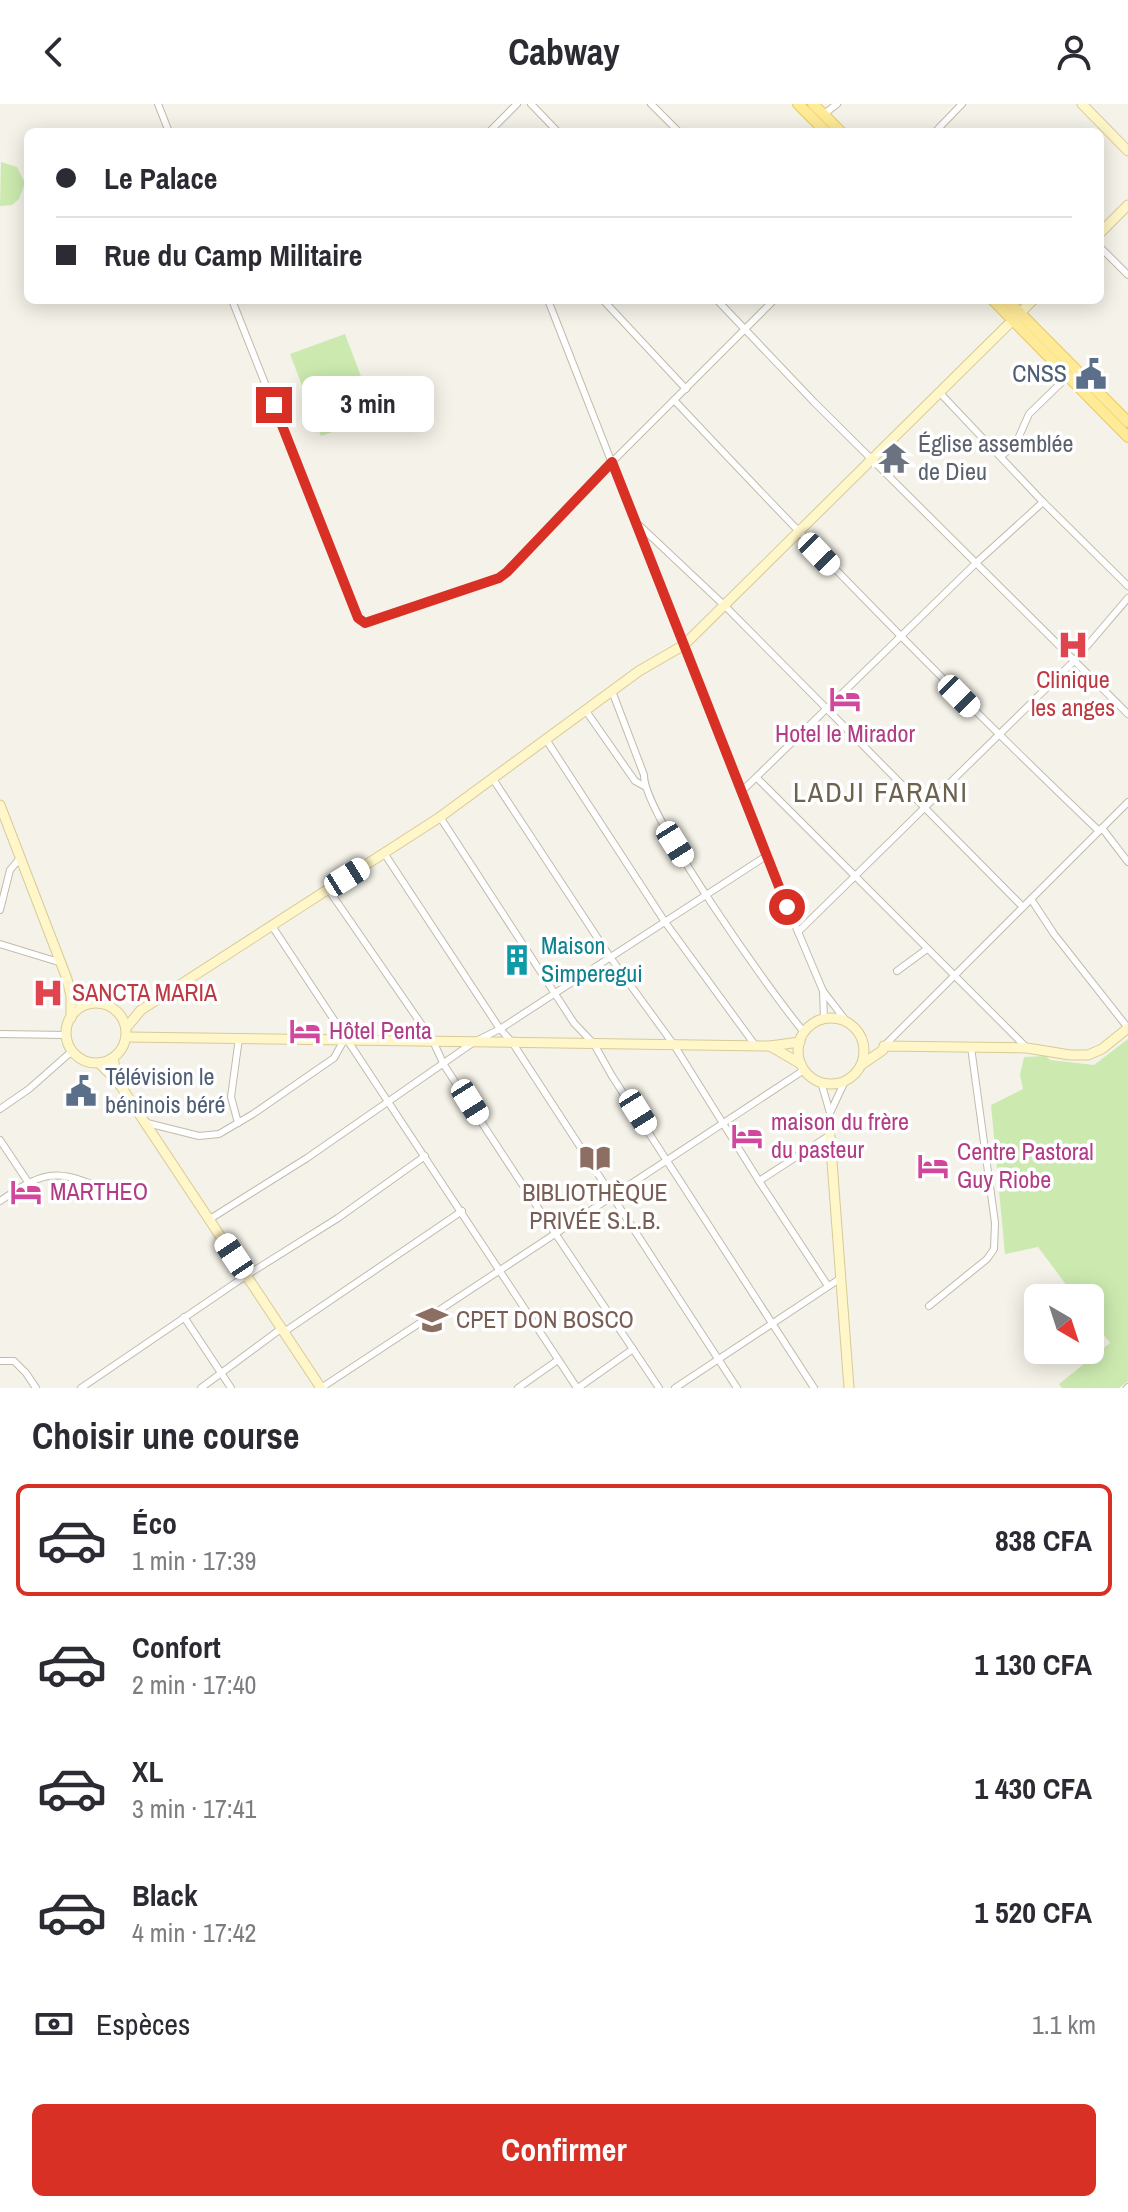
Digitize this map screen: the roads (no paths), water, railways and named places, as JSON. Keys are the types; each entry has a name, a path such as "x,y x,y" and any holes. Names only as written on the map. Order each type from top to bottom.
{"main road":[{"path":"798,104 822,128"},
{"path":"813,104 837,128"},
{"path":"999,304 1017,317 1128,422"},
{"path":"1009,304 1068,376 1128,437"}],"street":[{"path":"158,104 167,128"},
{"path":"493,128 517,104"},
{"path":"531,104 554,128"},
{"path":"651,104 675,128"},
{"path":"823,114 837,104"},
{"path":"1082,104 1128,151"},
{"path":"939,128 960,105"},
{"path":"1104,229 1128,205"},
{"path":"1104,251 1128,275"},
{"path":"234,304 358,618 365,623 499,578 507,572 770,304"},
{"path":"550,304 766,856 823,991 861,1036 864,1045 861,1065"},
{"path":"607,304 686,389"},
{"path":"721,304 1128,714"},
{"path":"0,805 62,963 71,996 67,1035 72,1051 84,1061 99,1063 113,1058 124,1045 126,1032 141,1010 440,817 612,691 684,645 726,607 1029,304"},
{"path":"1001,457 1017,441 1029,414 1068,376"},
{"path":"940,393 1128,586"},
{"path":"674,400 799,534 998,735 1101,830 1128,862"},
{"path":"741,792 977,562 1043,502"},
{"path":"637,524 726,607 1023,907"},
{"path":"798,932 1075,660 1128,598"},
{"path":"612,691 644,775 644,786 675,844 802,1037 802,1067"},
{"path":"586,711 635,781 644,786"},
{"path":"547,741 665,922 756,1046"},
{"path":"757,778 1027,1048"},
{"path":"493,779 610,957 674,1045 828,1286"},
{"path":"830,1113 845,1081 883,1048 953,974 1128,802"},
{"path":"440,817 574,1023 594,1044 814,1388"},
{"path":"384,853 500,1029 512,1042 737,1388"},
{"path":"210,1219 307,1158 474,1042 500,1029 766,856"},
{"path":"0,910 10,870 21,857"},
{"path":"328,889 433,1041 444,1065 659,1388"},
{"path":"864,1045 883,1048 1027,1048 1088,1055 1102,1049 1128,1028 1054,934 1031,899"},
{"path":"272,926 577,1388 633,1349"},
{"path":"0,944 62,963"},
{"path":"897,971 927,949"},
{"path":"823,991 824,1019"},
{"path":"71,996 87,1005 103,1004 117,1012 141,1010"},
{"path":"71,1018 87,1005"},
{"path":"117,1012 126,1032"},
{"path":"126,1032 239,1038 770,1046 802,1037 813,1024 824,1019 847,1022"},
{"path":"0,1034 67,1035"},
{"path":"238,1123 231,1097 239,1038"},
{"path":"147,1123 199,1136 219,1134 334,1058 346,1040"},
{"path":"770,1046 821,1082 845,1081"},
{"path":"929,1306 979,1267 994,1249 995,1223 971,1047"},
{"path":"0,1109 29,1089 72,1051"},
{"path":"113,1058 118,1082"},
{"path":"99,1063 118,1082 147,1123 318,1387 668,1161 802,1067"},
{"path":"821,1082 830,1113 849,1388"},
{"path":"759,1181 830,1135"},
{"path":"0,1140 28,1182"},
{"path":"81,1388 247,1275 338,1218 425,1156"},
{"path":"0,1201 28,1182 53,1175 65,1174 98,1187"},
{"path":"201,1388 462,1211"},
{"path":"675,1388 841,1278"},
{"path":"184,1317 231,1388"},
{"path":"518,1388 558,1360"},
{"path":"0,1361 14,1361 36,1388"}],"place":[{"name":"CNSS","path":"1091,374"},
{"name":"Église assemblée de Dieu","path":"894,458"},
{"name":"Clinique les anges","path":"1073,645"},
{"name":"Hotel le Mirador","path":"845,699"},
{"name":"Maison Simperegui","path":"517,960"},
{"name":"SANCTA MARIA","path":"48,993"},
{"name":"Hôtel Penta","path":"305,1031"},
{"name":"Télévision le béninois béré","path":"81,1091"},
{"name":"maison du frère du pasteur","path":"747,1136"},
{"name":"BIBLIOTHÈQUE PRIVÉE S.L.B.","path":"595,1158"},
{"name":"Centre Pastoral Guy Riobe","path":"933,1166"},
{"name":"MARTHEO","path":"26,1192"},
{"name":"CPET DON BOSCO","path":"432,1320"}],"district":[{"name":"LADJI FARANI","path":"881,792"}]}
